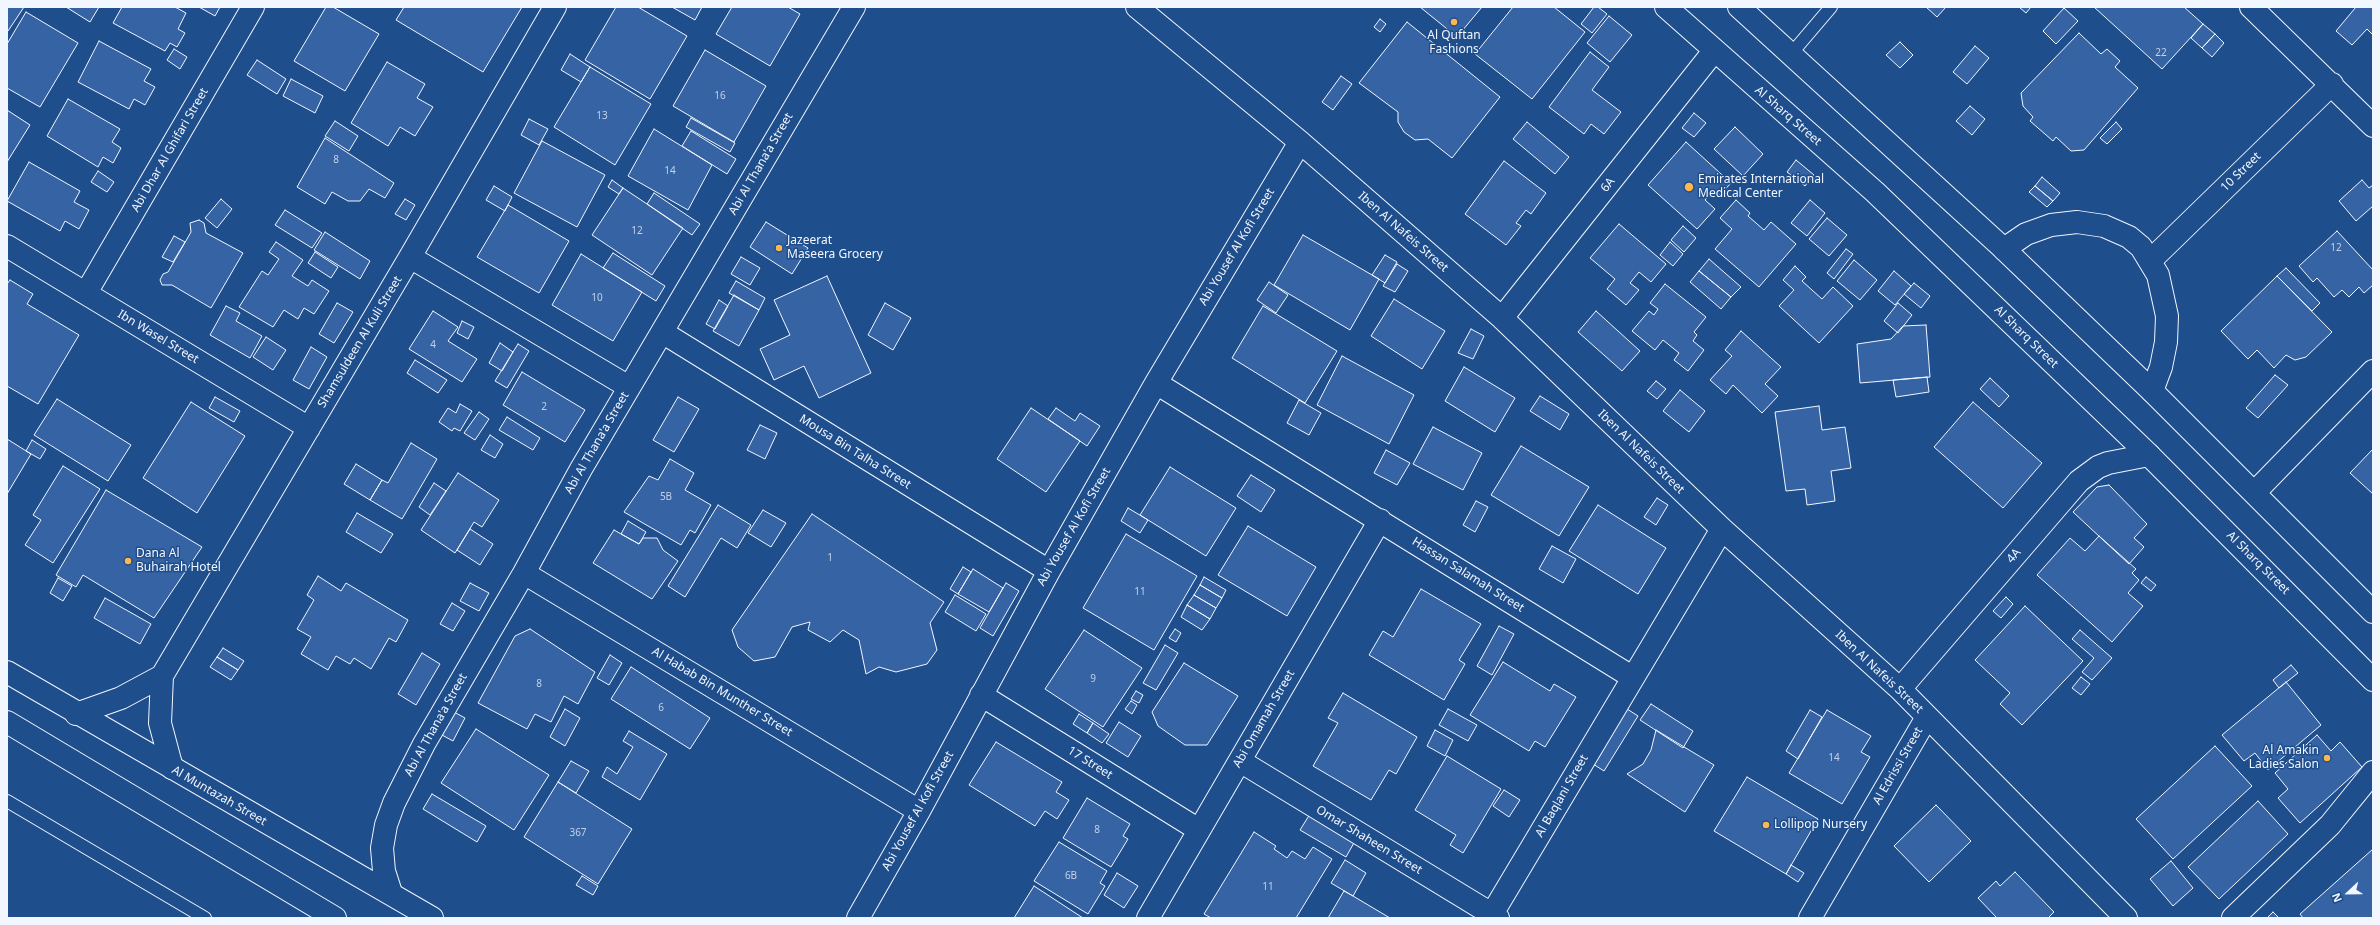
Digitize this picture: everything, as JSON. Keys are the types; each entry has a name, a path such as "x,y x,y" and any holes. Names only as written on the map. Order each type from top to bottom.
{"street":[{"name":"Abi Dhar Al Ghifari Street","path":"86,294 253,7"},
{"name":"Shamsuldeen Al Kuli Street","path":"172,768 160,723 162,676 410,257 555,7"},
{"name":"Abi Al Thana'a Street","path":"391,893 384,872 382,848 386,825 394,803 424,744 524,573 581,469 854,7"},
{"name":"Iben Al Nafeis Street","path":"1137,7 1300,142 1502,318 1722,529 1900,689 2126,918"},
{"name":"Al Sharq Street","path":"1666,7 1875,192 2149,455 2373,680"},
{"path":"1739,7 2004,249 2255,492 2373,612"},
{"path":"2251,7 2332,84 2373,126"},
{"name":"6A","path":"1502,318 1714,51"},
{"name":"10 Street","path":"2151,260 2332,84"},
{"name":"Abi Yousef Al Kofi Street","path":"858,918 920,810 1049,571 1156,383 1300,142"},
{"path":"2004,249 2026,234 2051,225 2077,222 2104,226 2129,237 2151,260 2163,290 2166,316 2166,342 2152,391"},
{"name":"Ibn Wasel Street","path":"7,246 309,428"},
{"path":"410,257 629,387"},
{"name":"Mousa Bin Talha Street","path":"662,332 1049,571"},
{"path":"2255,492 2373,371"},
{"name":"Hassan Salamah Street","path":"1156,383 1632,677"},
{"name":"4A","path":"1900,689 2080,481 2098,467 2108,463 2149,455"},
{"name":"Abi Omamah Street","path":"1148,918 1380,520"},
{"path":"1632,677 1722,529"},
{"name":"Al Habab Bin Munther Street","path":"524,573 920,810"},
{"name":"Al Muntazah Street","path":"7,672 76,714 391,893 432,918"},
{"path":"76,714 121,698 162,676"},
{"name":"Al Baqlani Street","path":"1495,916 1632,677"},
{"name":"17 Street","path":"981,695 1199,830"},
{"name":"Al Edrissi Street","path":"1810,918 1927,717"},
{"path":"7,722 335,918"},
{"name":"Omar Shaheen Street","path":"1240,761 1495,916"},
{"path":"2233,918 2330,825 2373,772"}],"lane":[{"path":"1791,54 1831,7"},
{"path":"7,801 205,918"}],"building":[{"path":"7,7 24,7 8,31 7,31"},
{"path":"66,7 99,7 90,22"},
{"path":"122,7 175,7 186,13 178,29 185,33 177,47 170,43 165,51 113,23"},
{"path":"199,7 220,7 215,16"},
{"path":"326,7 333,7 379,34 345,91 294,61"},
{"path":"404,7 522,7 483,72 396,20"},
{"path":"616,7 638,7 687,36 650,99 585,60"},
{"path":"672,7 702,7 695,20"},
{"path":"732,7 788,7 800,14 770,66 716,34"},
{"name":"Al Quftan Fashions","path":"1420,7 1482,7 1457,37"},
{"path":"1513,7 1554,7 1585,32 1532,99 1475,54"},
{"path":"1594,7 1598,7 1607,14 1592,33 1581,24"},
{"path":"1926,7 1946,7 1937,17"},
{"path":"2019,7 2031,7 2026,13"},
{"path":"2094,7 2184,7 2203,24 2162,69"},
{"path":"2356,7 2373,7 2373,35 2367,29 2352,45 2336,31"},
{"path":"2064,8 2078,21 2056,44 2043,31"},
{"path":"26,12 78,43 40,107 7,88 7,44"},
{"path":"1609,16 1632,35 1610,62 1587,43"},
{"path":"1380,19 1386,24 1380,32 1374,27"},
{"path":"1407,22 1500,97 1452,158 1428,139 1415,140 1404,132 1398,122 1398,112 1359,83"},
{"path":"2203,24 2215,34 2202,48 2191,38"},
{"path":"2079,33 2101,54 2107,49 2120,61 2115,67 2138,88 2084,150 2071,151 2056,137 2053,141 2030,121 2033,117 2023,106 2021,93"},
{"path":"2215,34 2224,43 2212,57 2202,48"},
{"path":"99,41 151,69 144,81 155,87 145,105 134,99 129,109 78,82"},
{"path":"1900,42 1913,55 1900,68 1886,55"},
{"path":"1975,46 1989,58 1967,84 1953,72"},
{"path":"174,49 187,57 180,69 167,60"},
{"path":"705,50 766,86 734,142 673,106"},
{"path":"1590,52 1609,67 1592,90 1621,112 1604,134 1591,124 1584,134 1549,107"},
{"path":"570,54 590,67 581,82 561,70"},
{"path":"257,60 286,79 277,94 247,75"},
{"path":"387,62 425,84 417,98 433,107 415,136 400,127 388,146 351,123"},
{"path":"590,67 651,104 615,165 554,127"},
{"path":"1341,76 1352,84 1333,110 1322,102"},
{"path":"291,79 323,96 315,113 283,96"},
{"path":"68,99 120,129 112,142 121,148 113,163 103,157 98,167 47,136"},
{"path":"1970,106 1985,119 1972,135 1956,121"},
{"path":"7,110 30,125 7,162"},
{"path":"1694,113 1706,123 1694,137 1682,128"},
{"path":"691,118 735,143 730,152 686,127"},
{"path":"529,119 548,129 539,145 521,135"},
{"path":"335,121 358,136 349,151 325,136"},
{"path":"1527,122 1569,157 1555,174 1513,139"},
{"path":"2116,122 2122,129 2107,144 2100,138"},
{"path":"1735,127 1763,154 1743,176 1714,149"},
{"path":"654,129 712,165 688,210 628,176"},
{"path":"691,131 736,159 727,174 682,146"},
{"path":"325,138 394,183 385,198 369,189 360,201 348,201 332,192 325,204 297,187"},
{"path":"542,141 605,175 577,227 514,193"},
{"name":"Emirates International Medical Center","path":"1686,142 1731,183 1720,195 1714,190 1705,200 1715,209 1697,229 1648,185"},
{"path":"1796,160 1814,175 1805,186 1787,172"},
{"path":"1504,161 1546,193 1531,214 1526,210 1516,223 1521,226 1506,245 1465,214"},
{"path":"29,162 80,191 74,202 89,210 79,229 65,221 60,231 7,201"},
{"path":"98,171 114,182 107,192 91,182"},
{"path":"2042,177 2060,193 2053,201 2035,186"},
{"path":"612,180 623,188 619,194 608,187"},
{"path":"2362,180 2369,188 2373,185 2373,206 2356,221 2339,201"},
{"path":"494,186 512,197 505,211 486,200"},
{"path":"2035,186 2053,201 2047,207 2029,192"},
{"path":"623,188 683,228 652,275 592,235"},
{"path":"654,193 700,224 692,235 647,204"},
{"path":"221,199 232,209 217,228 205,218"},
{"path":"405,199 415,205 406,220 395,214"},
{"path":"1736,200 1750,213 1748,216 1764,230 1771,222 1796,244 1759,287 1715,249 1732,229 1720,218"},
{"path":"1810,200 1825,213 1807,236 1791,223"},
{"path":"508,205 569,241 539,293 477,257"},
{"path":"285,210 322,233 312,248 275,225"},
{"path":"1827,218 1847,235 1829,256 1809,239"},
{"path":"199,220 204,223 206,233 243,253 211,308 172,285 162,285 160,280 163,274 168,272 191,232 190,223"},
{"name":"Jazeerat Maseera Grocery","path":"766,222 808,248 792,274 750,247"},
{"path":"1619,224 1666,264 1651,282 1639,272 1630,283 1639,290 1626,305 1607,289 1615,279 1590,258"},
{"path":"1683,226 1696,238 1684,252 1671,240"},
{"path":"2337,231 2373,270 2373,285 2364,293 2359,287 2349,297 2342,290 2334,297 2317,278 2313,282 2299,266"},
{"path":"325,232 370,261 360,279 314,250"},
{"path":"1303,235 1379,279 1350,330 1274,285"},
{"path":"174,236 185,242 173,262 162,257"},
{"path":"276,242 303,260 292,276 308,286 312,280 329,291 314,314 304,308 298,319 284,310 273,327 239,307 262,271 268,275 279,259 269,252"},
{"path":"1670,242 1683,254 1673,266 1660,255"},
{"path":"1846,249 1853,254 1834,279 1827,273"},
{"path":"315,252 338,267 331,278 308,263"},
{"path":"613,253 665,286 656,301 603,268"},
{"path":"581,254 642,292 613,341 552,305"},
{"path":"1385,255 1397,262 1385,283 1372,275"},
{"path":"741,257 760,268 750,285 731,274"},
{"path":"1709,259 1741,287 1731,297 1699,271"},
{"path":"1854,260 1877,280 1860,300 1837,281"},
{"path":"1397,264 1408,271 1395,292 1383,286"},
{"path":"1795,266 1806,277 1802,281 1822,299 1833,287 1853,306 1819,343 1779,306 1794,290 1783,280"},
{"path":"2286,268 2320,303 2312,311 2277,276"},
{"path":"1699,271 1731,297 1721,309 1690,282"},
{"path":"1894,271 1911,286 1895,305 1878,291"},
{"path":"827,276 871,373 819,398 804,366 774,380 760,349 790,335 774,300"},
{"path":"2277,276 2332,332 2306,357 2295,360 2286,355 2274,368 2257,350 2248,359 2221,331"},
{"path":"10,280 33,294 27,304 79,335 38,404 7,386 7,284"},
{"path":"736,281 765,298 759,310 729,293"},
{"path":"1269,282 1288,295 1276,313 1257,300"},
{"path":"1914,283 1930,296 1921,308 1904,294"},
{"path":"1665,284 1706,317 1694,332 1697,335 1693,341 1704,350 1688,371 1674,360 1679,353 1663,340 1655,350 1632,331 1649,311 1654,315 1658,309 1650,303"},
{"path":"734,295 759,310 739,346 713,331"},
{"path":"1394,299 1445,331 1422,369 1371,336"},
{"path":"719,300 728,306 715,329 706,324"},
{"path":"337,303 353,312 334,343 319,334"},
{"path":"885,303 911,318 893,350 868,335"},
{"path":"1898,303 1912,315 1898,333 1884,321"},
{"path":"226,306 240,313 236,321 262,336 250,358 210,335"},
{"path":"1263,306 1337,351 1305,403 1232,358"},
{"path":"433,311 458,327 448,341 477,359 462,382 409,349"},
{"path":"1596,311 1640,351 1622,371 1578,332"},
{"path":"462,321 474,327 468,339 457,333"},
{"path":"1926,325 1930,377 1860,383 1857,344 1891,339 1903,326"},
{"path":"1471,329 1484,336 1473,359 1458,353"},
{"path":"1741,331 1781,367 1765,384 1778,396 1762,413 1733,385 1726,394 1710,380 1732,356 1725,350"},
{"path":"266,337 286,350 273,370 253,357"},
{"path":"500,343 513,352 502,371 489,363"},
{"path":"518,344 529,351 507,388 495,381"},
{"path":"311,347 327,357 309,389 293,380"},
{"path":"1342,356 1414,395 1389,444 1317,405"},
{"path":"415,360 447,380 438,393 407,373"},
{"path":"1464,367 1515,398 1495,432 1445,401"},
{"path":"522,372 585,410 565,442 503,405"},
{"path":"2275,375 2288,385 2258,418 2246,408"},
{"path":"1927,377 1929,392 1896,397 1893,380"},
{"path":"1990,378 2009,396 1999,407 1980,389"},
{"path":"1656,381 1666,389 1657,399 1647,391"},
{"path":"1680,390 1705,411 1689,432 1663,411"},
{"path":"1540,396 1569,414 1560,430 1530,411"},
{"path":"215,397 240,411 234,422 209,408"},
{"path":"678,397 699,409 674,452 653,440"},
{"path":"57,399 131,445 108,481 34,435"},
{"path":"1299,400 1321,413 1309,435 1287,423"},
{"path":"191,402 245,436 197,513 143,478"},
{"path":"1973,402 2042,463 2003,508 1934,447"},
{"path":"460,404 472,411 460,431 454,428 452,431 439,422 448,408 456,413"},
{"path":"1819,406 1822,430 1845,427 1851,468 1831,471 1835,501 1807,505 1805,489 1786,491 1775,412"},
{"path":"1031,408 1080,441 1046,492 997,459"},
{"path":"1056,408 1075,421 1080,413 1100,426 1087,446 1048,419"},
{"path":"479,412 489,419 475,440 464,433"},
{"path":"507,417 540,438 533,450 499,430"},
{"path":"760,425 777,433 765,459 747,450"},
{"path":"1433,427 1482,453 1463,490 1413,464"},
{"path":"490,435 503,444 495,458 481,450"},
{"path":"7,439 31,454 7,494"},
{"path":"32,440 46,449 40,459 26,451"},
{"path":"411,443 437,459 402,519 370,500 382,480 388,483"},
{"path":"1521,446 1589,487 1559,536 1491,495"},
{"path":"2373,449 2373,494 2350,473"},
{"path":"1386,450 1410,463 1397,485 1374,473"},
{"path":"670,459 694,473 685,490 711,505 695,533 690,530 681,545 624,512 649,476 658,480"},
{"path":"356,464 382,480 370,500 344,484"},
{"path":"63,466 100,489 53,563 25,545 41,520 33,515"},
{"path":"1170,467 1236,508 1206,556 1140,515"},
{"path":"458,473 499,500 482,527 474,522 455,553 421,530"},
{"path":"1251,475 1275,490 1261,512 1237,496"},
{"path":"434,483 446,491 430,515 419,507"},
{"path":"2109,485 2147,524 2134,538 2144,547 2129,564 2073,512 2097,487"},
{"name":"Dana Al Buhairah Hotel","path":"106,490 202,547 154,618 83,575 76,587 56,575"},
{"path":"1657,498 1668,505 1656,525 1644,517"},
{"path":"1476,501 1488,507 1475,532 1463,525"},
{"path":"718,505 751,525 737,548 721,538 685,597 668,586"},
{"path":"1598,505 1666,548 1638,594 1569,551"},
{"path":"1128,508 1148,520 1140,533 1121,521"},
{"path":"763,510 786,523 771,547 748,533"},
{"path":"357,513 393,534 381,553 346,532"},
{"path":"812,514 944,602 930,623 937,650 927,664 896,672 879,667 866,674 859,640 843,630 830,642 808,630 810,622 792,627 775,657 754,661 738,647 732,630"},
{"path":"628,521 646,532 639,544 621,534"},
{"path":"1248,526 1316,567 1287,616 1218,575"},
{"path":"470,529 493,544 480,565 457,550"},
{"path":"614,530 639,544 643,538 657,538 663,550 678,561 652,599 593,563"},
{"path":"1126,534 1197,576 1154,650 1083,608"},
{"path":"2099,536 2136,569 2132,573 2139,580 2128,593 2143,606 2112,642 2037,575 2070,538 2085,551"},
{"path":"1552,546 1576,559 1563,583 1539,569"},
{"path":"963,567 971,572 958,594 950,589"},
{"path":"973,569 1003,588 989,612 958,594"},
{"path":"318,576 341,591 346,583 408,620 396,642 389,638 371,669 354,658 350,664 336,656 328,670 301,654 311,637 297,629 314,600 307,595"},
{"path":"1204,577 1226,590 1222,598 1200,585"},
{"path":"2146,577 2156,585 2151,591 2141,583"},
{"path":"58,578 72,586 63,601 50,593"},
{"path":"470,583 489,593 479,611 460,601"},
{"path":"1006,583 1019,591 993,636 980,628"},
{"path":"1200,585 1222,598 1216,608 1194,595"},
{"path":"1421,589 1481,624 1459,660 1465,664 1444,700 1369,655 1383,631 1393,637"},
{"path":"955,595 986,614 976,631 945,612"},
{"path":"1194,595 1216,608 1210,619 1187,605"},
{"path":"2006,597 2013,604 2001,618 1993,611"},
{"path":"105,598 151,624 140,644 94,618"},
{"path":"452,603 465,611 453,631 440,624"},
{"path":"1187,605 1210,619 1202,630 1181,617"},
{"path":"2025,606 2083,661 2022,725 2000,704 2010,693 1975,660"},
{"path":"1499,626 1514,634 1492,675 1477,666"},
{"path":"530,629 595,672 578,704 564,696 551,722 535,714 527,729 478,703 515,636"},
{"path":"1175,629 1181,633 1176,642 1169,638"},
{"path":"1084,630 1142,668 1103,727 1045,689"},
{"path":"2080,630 2112,658 2092,680 2082,672 2094,658 2072,639"},
{"path":"1165,645 1178,653 1156,690 1143,683"},
{"path":"223,648 244,661 238,670 217,657"},
{"path":"422,653 440,664 416,705 398,694"},
{"path":"610,655 622,663 609,685 597,678"},
{"path":"217,657 238,670 231,680 210,667"},
{"path":"1503,662 1550,691 1554,684 1576,697 1545,747 1535,741 1529,751 1470,715"},
{"path":"1184,663 1238,696 1207,745 1185,745 1158,726 1152,712"},
{"path":"2291,665 2298,673 2279,688 2273,680"},
{"path":"631,667 710,718 690,749 611,699"},
{"path":"2081,677 2090,684 2081,695 2072,688"},
{"path":"2286,682 2321,725 2268,770 2255,753 2244,761 2222,735"},
{"path":"1136,691 1143,695 1139,703 1131,699"},
{"path":"1343,693 1417,737 1396,774 1389,770 1371,800 1313,766 1338,723 1328,718"},
{"path":"1131,701 1137,705 1132,714 1125,709"},
{"path":"1651,704 1693,731 1683,748 1640,720"},
{"path":"1624,707 1638,716 1604,771 1590,762"},
{"path":"565,709 580,718 565,746 550,737"},
{"path":"1448,709 1477,725 1468,741 1439,725"},
{"path":"1810,710 1822,717 1798,759 1786,751"},
{"path":"1827,710 1871,736 1861,752 1870,757 1842,804 1789,773"},
{"path":"454,712 465,718 453,741 442,735"},
{"path":"1079,714 1093,723 1087,733 1073,724"},
{"path":"1119,722 1141,736 1128,757 1106,743"},
{"path":"1093,723 1109,734 1102,743 1087,733"},
{"path":"476,729 549,775 514,830 441,783"},
{"path":"1435,730 1453,740 1445,756 1427,746"},
{"path":"1656,730 1714,765 1685,812 1627,774 1643,764 1651,750"},
{"path":"629,731 667,754 640,800 602,777 607,767 617,774 633,747 623,741"},
{"path":"2317,735 2331,751 2340,742 2362,767 2300,823 2278,798 2288,789 2275,773"},
{"path":"996,742 1062,782 1056,792 1069,800 1057,819 1045,811 1035,826 969,785"},
{"path":"2215,746 2252,786 2173,859 2136,819"},
{"path":"1447,756 1501,789 1463,853 1450,845 1456,835 1415,810"},
{"path":"571,761 589,771 576,793 558,782"},
{"name":"Lollipop Nursery","path":"1747,777 1818,819 1786,874 1714,831"},
{"path":"558,782 632,829 598,884 524,837"},
{"path":"1504,790 1520,800 1509,817 1493,806"},
{"path":"432,794 486,826 477,842 423,809"},
{"path":"1087,798 1130,824 1123,836 1128,839 1111,867 1063,838"},
{"path":"2258,801 2288,834 2219,899 2188,867"},
{"path":"1936,805 1971,841 1929,882 1894,846"},
{"path":"1310,814 1355,841 1346,857 1300,830"},
{"path":"1254,832 1276,846 1274,849 1287,858 1292,851 1305,859 1313,847 1332,859 1296,918 1211,918 1204,914"},
{"path":"1059,842 1107,871 1100,883 1105,886 1088,914 1034,881"},
{"path":"2373,849 2373,918 2303,918 2300,914"},
{"path":"1345,860 1366,873 1353,896 1331,883"},
{"path":"2171,861 2193,888 2173,906 2150,879"},
{"path":"1791,865 1804,873 1798,882 1786,874"},
{"path":"2015,872 2054,912 2048,918 1997,918 1978,898 1996,881 2000,886"},
{"path":"1117,873 1138,886 1124,908 1104,895"},
{"path":"582,876 598,886 593,895 576,885"},
{"path":"1034,886 1083,918 1014,918"},
{"path":"1344,891 1353,896 1390,918 1328,918"},
{"path":"2273,912 2279,918 2267,918"}],"place":[{"name":"Al Quftan Fashions","path":"1454,22"},
{"name":"Emirates International Medical Center","path":"1689,187"},
{"name":"Jazeerat Maseera Grocery","path":"779,248"},
{"name":"Dana Al Buhairah Hotel","path":"128,561"},
{"name":"Al Amakin Ladies Salon","path":"2327,758"},
{"name":"Lollipop Nursery","path":"1766,825"}]}
